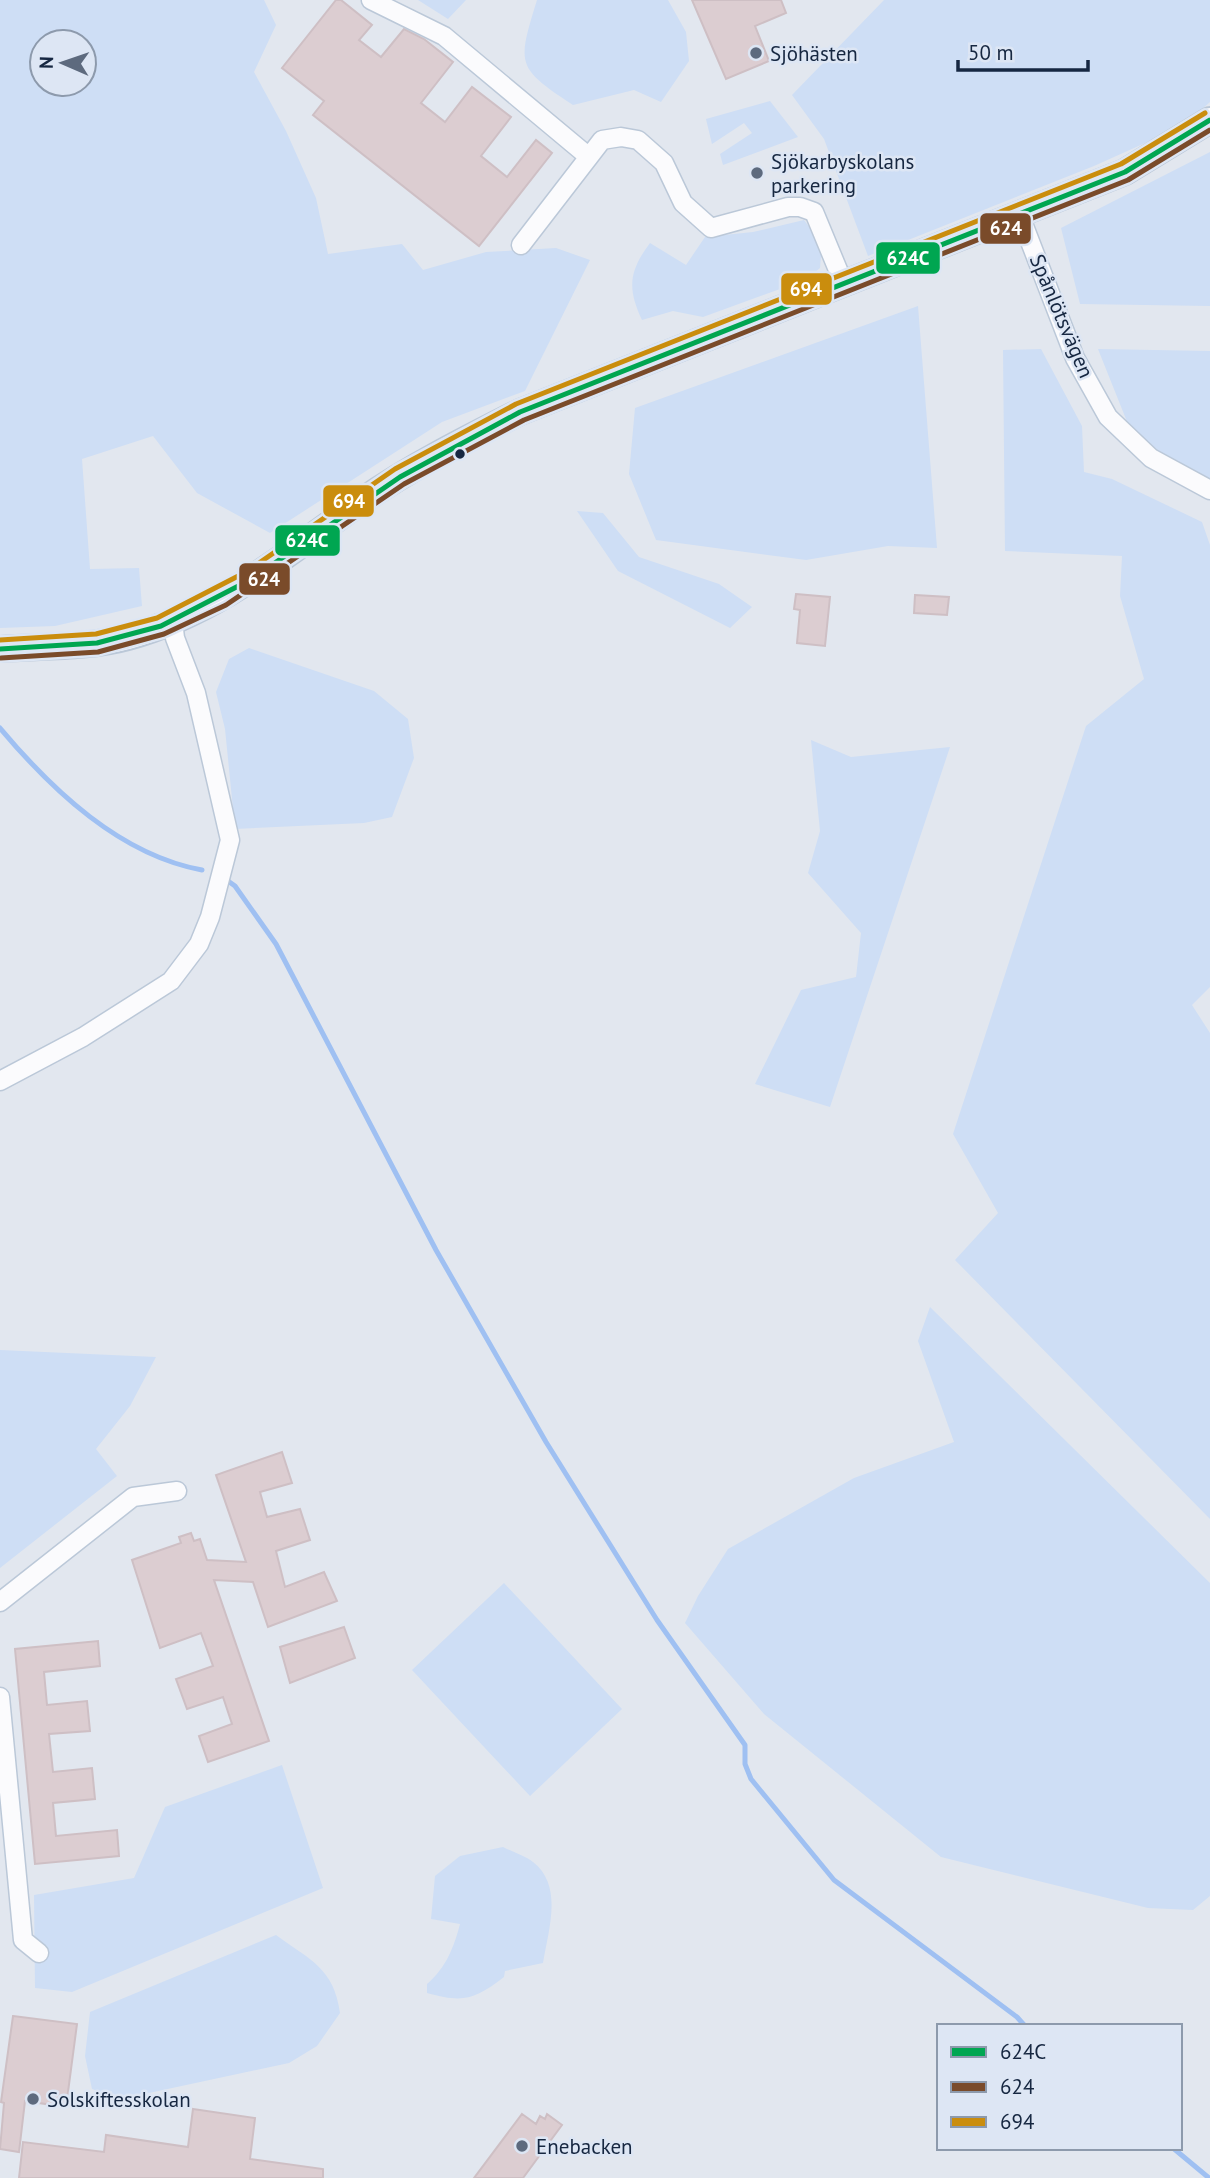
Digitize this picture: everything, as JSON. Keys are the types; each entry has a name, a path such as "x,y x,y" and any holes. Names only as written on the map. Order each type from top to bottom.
{"street":[{"path":"371,0 444,36 589,157"},
{"path":"0,649 126,638 173,621 217,600 276,564 363,500 459,443 520,412 1125,172 1210,120"},
{"path":"521,245 602,140 621,137 638,140 664,163 683,203 712,229 788,207 800,206 814,212 843,282"},
{"name":"Spånlötsvägen","path":"1019,213 1075,358 1108,417 1151,457 1210,490"},
{"path":"0,1081 83,1037 171,981 199,944 210,917 230,840 196,693 175,638 173,621"},
{"path":"0,1602 133,1497 177,1490"},
{"path":"0,1697 23,1940 39,1953"}],"shaded area":[{"path":"0,0 264,0 276,25 254,72 286,131 316,198 328,254 402,244 423,270 486,252 556,248 590,260 525,391 442,422 270,533 197,493 153,436 82,459 90,569 139,568 142,606 55,626 0,628"},
{"path":"418,0 466,0 448,19"},
{"path":"537,0 668,0 686,32 689,61 661,102 634,90 573,105 541,82 526,63 526,38"},
{"path":"884,0 1210,0 1210,102 1183,126 1094,166 868,256 824,139 792,95"},
{"path":"770,101 798,137 723,165 720,154 752,133 744,123 712,144 706,119"},
{"path":"1210,152 1210,306 1080,304 1061,228"},
{"path":"804,220 822,244 820,268 805,280 703,317 673,311 642,320 634,298 632,280 638,262 650,243 686,265 705,237 753,232"},
{"path":"918,306 937,548 888,546 806,560 656,540 629,474 635,408"},
{"path":"1041,349 1082,426 1084,472 1112,479 1202,522 1210,545 1210,987 1192,1005 1210,1033 1210,1519 955,1260 998,1213 953,1134 1086,726 1144,679 1120,596 1122,556 1005,551 1003,350"},
{"path":"1098,349 1210,351 1210,483 1169,460 1128,424"},
{"path":"577,511 603,513 639,557 719,584 752,607 730,628 618,571"},
{"path":"249,648 374,691 408,719 414,758 392,817 364,823 235,829 225,729 216,692 229,659"},
{"path":"811,740 851,757 950,747 830,1107 755,1084 801,990 856,977 861,933 808,873 820,831"},
{"path":"930,1307 1210,1583 1210,1896 1193,1910 1148,1908 941,1857 764,1714 685,1623 698,1596 728,1549 854,1478 954,1442 918,1341"},
{"path":"0,1350 156,1357 130,1406 96,1449 117,1476 0,1568"},
{"path":"504,1583 622,1709 530,1796 412,1670"},
{"path":"282,1765 323,1888 72,1992 35,1988 34,1895 134,1878 165,1807"},
{"path":"503,1847 533,1862 543,1872 548,1883 552,1910 543,1963 505,1971 504,1977 476,1995 450,1998 427,1993 427,1984 448,1957 460,1924 431,1919 435,1876 460,1856"},
{"path":"276,1935 318,1966 332,1985 337,1998 340,2013 317,2046 289,2063 121,2099 92,2089 85,2056 90,2012"}],"building":[{"path":"336,0 341,0 372,25 359,40 381,57 404,29 424,39 453,62 421,103 445,122 472,87 511,117 481,156 507,177 536,140 552,153 479,246 313,115 324,101 282,68"},
{"path":"692,0 781,0 786,13 755,26 769,61 726,79"},
{"path":"796,594 830,597 825,646 797,643 800,610 794,609"},
{"path":"915,595 949,597 947,615 914,613"},
{"path":"282,1452 292,1483 260,1492 267,1517 300,1509 310,1540 276,1551 285,1587 324,1572 337,1601 268,1627 253,1582 214,1580 269,1741 208,1762 199,1736 232,1724 223,1697 187,1709 176,1679 213,1666 201,1633 160,1648 132,1560 181,1543 179,1537 191,1533 194,1541 200,1539 207,1560 246,1562 216,1475"},
{"path":"344,1627 355,1658 290,1683 280,1647"},
{"path":"98,1641 100,1666 44,1672 47,1705 87,1701 90,1731 49,1734 53,1772 92,1768 95,1799 53,1803 56,1836 117,1830 119,1856 35,1864 15,1649"},
{"path":"13,2016 77,2024 66,2107 25,2101 19,2152 0,2149 4,2103 1,2102"},
{"name":"Solskiftesskolan","path":"193,2109 255,2118 250,2159 323,2169 323,2178 19,2178 23,2142 104,2152 106,2135 188,2147"},
{"name":"Enebacken","path":"522,2114 536,2124 540,2116 545,2119 547,2114 562,2125 523,2178 474,2178"}],"waterway":[{"path":"0,728 42,774 90,817 143,850 202,870"},
{"path":"228,881 235,886 276,944 436,1250 546,1442 657,1620 745,1745 745,1764 751,1779 834,1880 1023,2024"},
{"path":"1175,2150 1209,2178"}],"transit line":[{"name":"694","path":"0,640 96,634 157,618 246,572 395,469 516,404 1121,164 1205,113"},
{"name":"624C","path":"0,649 97,643 161,626 250,580 400,477 520,412 1125,172 1210,120"},
{"name":"624","path":"1,658 98,652 164,634 226,605 404,484 524,420 1128,180 1210,130"}],"place":[{"name":"Sjöhästen","path":"756,53"},
{"name":"Sjökarbyskolans parkering","path":"757,173"},
{"name":"Solskiftesskolan","path":"33,2099"},
{"name":"Enebacken","path":"522,2146"}]}
